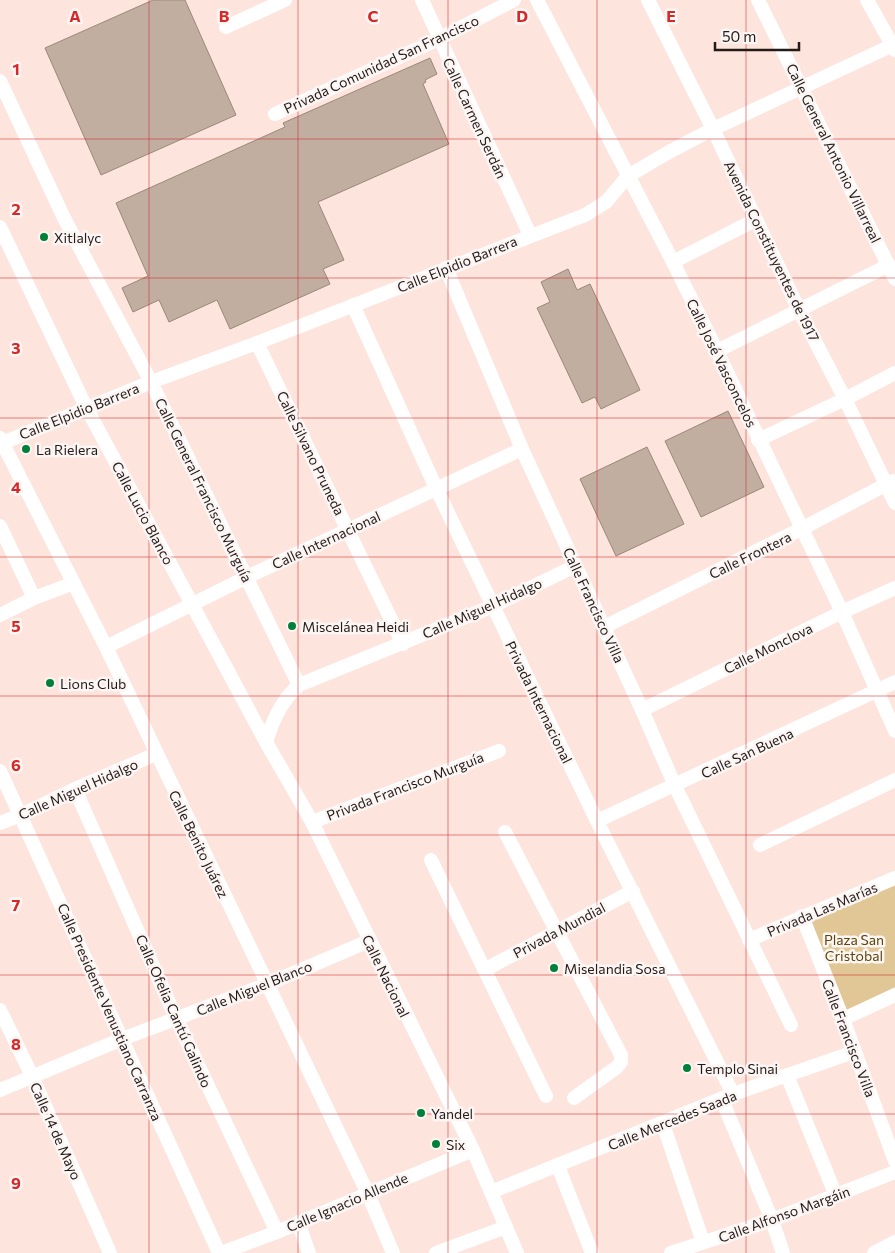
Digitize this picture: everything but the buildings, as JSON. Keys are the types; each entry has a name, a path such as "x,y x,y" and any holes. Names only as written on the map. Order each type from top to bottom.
{"street":[{"path":"226,27 285,0"},
{"name":"Calle Carmen Serdán","path":"422,0 530,235"},
{"name":"Privada Comunidad San Francisco","path":"275,114 439,39 514,0"},
{"name":"Calle José Vasconcelos","path":"537,0 717,351 842,612 895,731"},
{"name":"Avenida Constituyentes de 1917","path":"648,0 713,129 799,310 891,482 895,502"},
{"name":"Calle General Antonio Villarreal","path":"758,0 895,279"},
{"path":"867,0 894,46"},
{"name":"Calle Elpidio Barrera","path":"1,442 86,407 258,343 585,215 602,206 628,176 713,129 894,46"},
{"name":"Calle General Francisco Murguía","path":"2,90 64,218 151,382 299,685"},
{"path":"673,262 755,220"},
{"name":"Calle Lucio Blanco","path":"0,227 86,407 266,742"},
{"path":"717,351 889,265"},
{"name":"Calle Francisco Villa","path":"446,268 522,449 675,786 791,1025"},
{"name":"Privada Internacional","path":"353,306 436,488 597,821 633,891 728,1097"},
{"name":"Calle Silvano Pruneda","path":"258,343 403,644"},
{"path":"758,440 895,373"},
{"name":"Calle Benito Juárez","path":"1,442 106,647 368,1194 394,1253"},
{"name":"Calle Internacional","path":"106,647 247,577 522,449"},
{"name":"Calle Frontera","path":"604,627 891,482"},
{"path":"0,526 34,598"},
{"name":"Calle Miguel Hidalgo","path":"266,742 274,719 283,702 299,685 493,606 575,566"},
{"path":"0,615 34,598 74,583"},
{"name":"Calle Monclova","path":"642,710 895,588"},
{"name":"Calle San Buena","path":"597,821 895,682"},
{"name":"Calle Nacional","path":"266,742 312,822 473,1150 517,1253"},
{"name":"Privada Francisco Murguía","path":"312,822 499,751"},
{"name":"Calle Miguel Hidalgo","path":"0,823 156,754"},
{"name":"Calle Presidente Venustiano Carranza","path":"0,771 122,1039 223,1253"},
{"path":"760,845 895,780"},
{"name":"Calle Ofelia Cantú Galindo","path":"75,789 176,1018 277,1232"},
{"path":"505,832 621,1055 622,1059 617,1067 574,1098"},
{"path":"431,860 486,969 546,1096"},
{"name":"Privada Las Marías","path":"749,940 895,878"},
{"name":"Privada Mundial","path":"486,969 633,891"},
{"name":"Calle Francisco Villa","path":"802,916 895,1160"},
{"name":"Calle Miguel Blanco","path":"0,1090 122,1039 268,984 369,941"},
{"path":"842,1019 895,995"},
{"name":"Calle 14 de Mayo","path":"0,1010 32,1076 110,1253"},
{"name":"Calle Mercedes Saada","path":"491,1192 728,1097 854,1052"},
{"path":"787,1075 836,1196"},
{"path":"728,1097 783,1253"},
{"path":"663,1124 703,1242"},
{"name":"Calle Ignacio Allende","path":"223,1253 473,1150"},
{"path":"558,1166 592,1253"},
{"name":"Calle Alfonso Margáin","path":"671,1253 772,1220 895,1172"},
{"path":"298,1222 309,1253"},
{"path":"436,1253 506,1227"},
{"path":"874,1253 895,1242"}],"green space":[{"name":"Plaza San Cristobal","path":"895,884 895,987 836,1016 803,924"}],"place":[{"name":"Xitlalyc","path":"44,237"},
{"name":"La Rielera","path":"26,449"},
{"name":"Miscelánea Heidi","path":"292,626"},
{"name":"Lions Club","path":"50,683"},
{"name":"Miselandia Sosa","path":"554,968"},
{"name":"Templo Sinai","path":"687,1068"},
{"name":"Yandel","path":"421,1113"},
{"name":"Six","path":"436,1144"}]}
